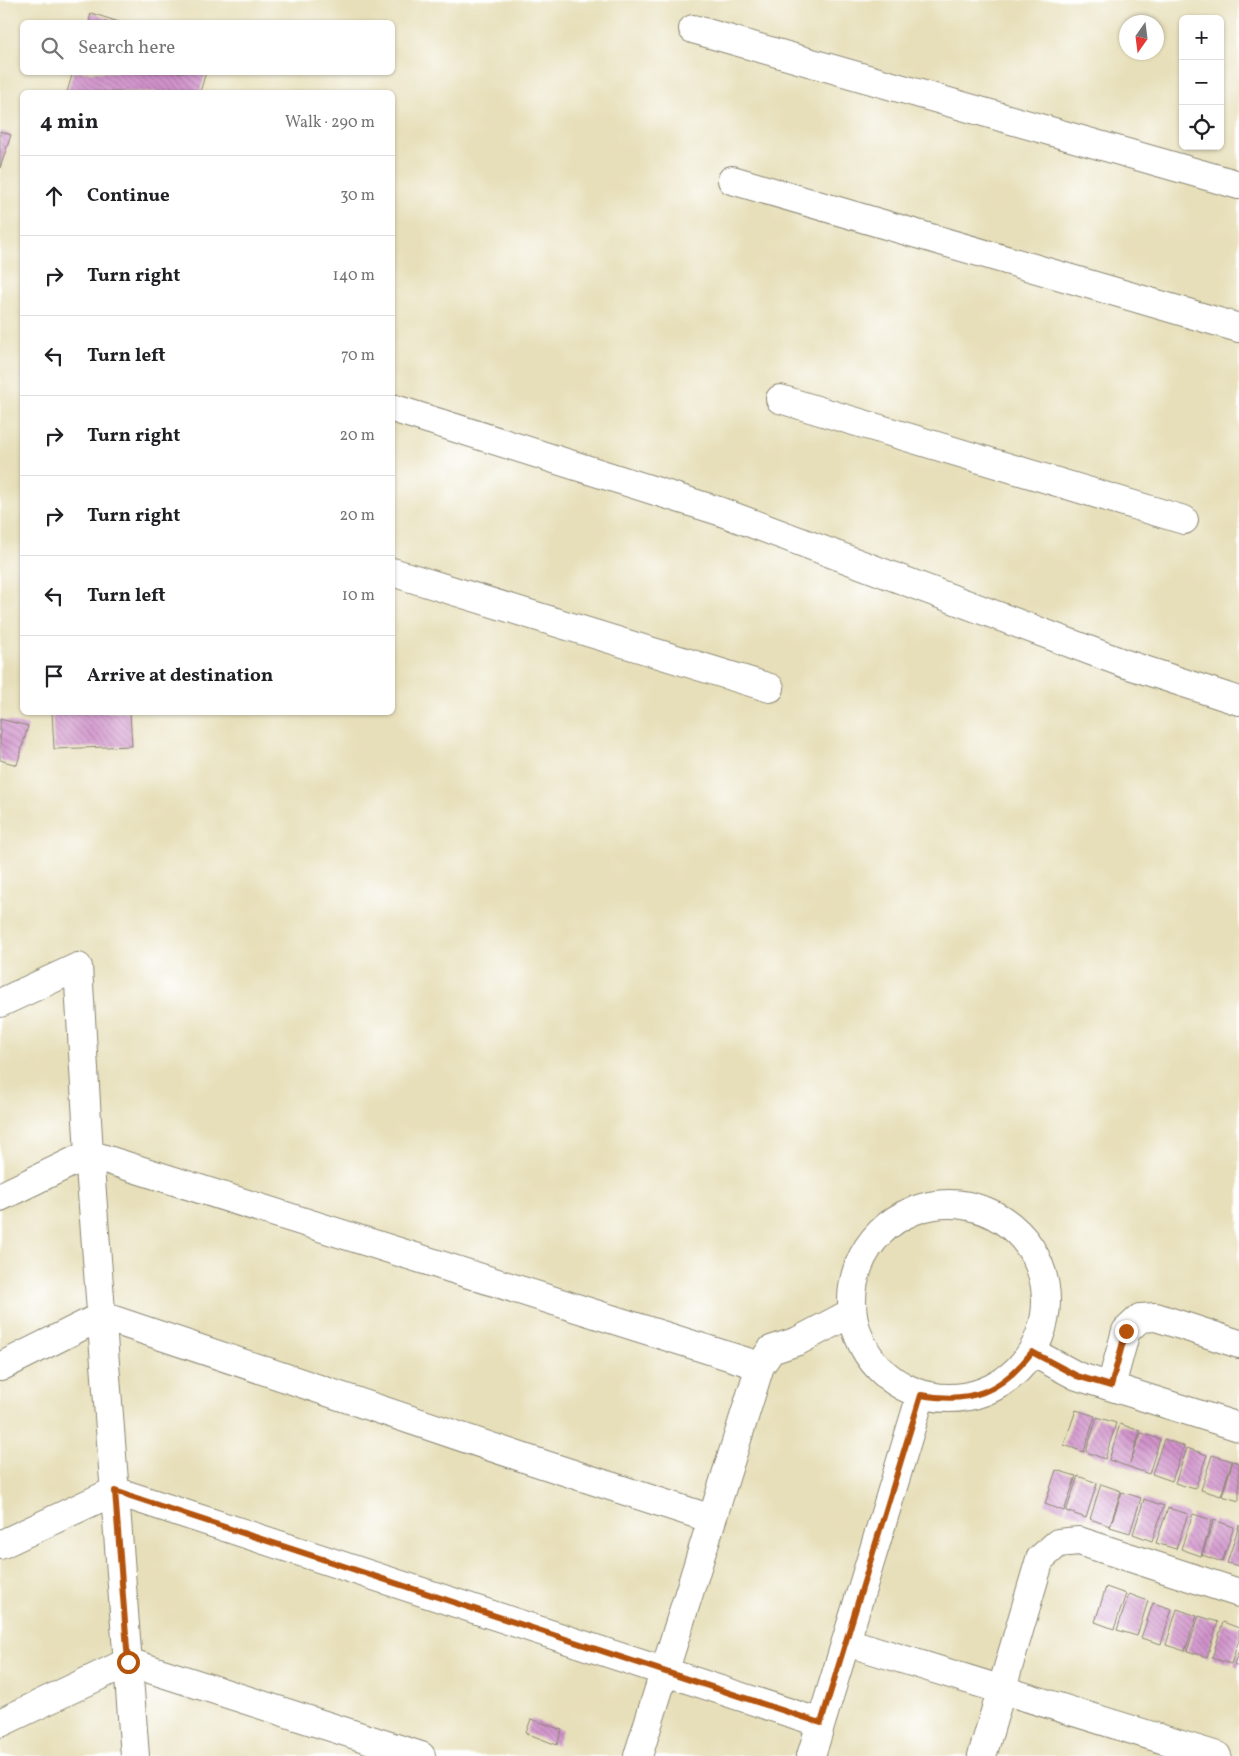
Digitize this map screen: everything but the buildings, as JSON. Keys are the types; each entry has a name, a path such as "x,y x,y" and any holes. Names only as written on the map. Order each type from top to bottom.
{"street":[{"path":"693,29 1239,185"},
{"path":"732,180 1239,328"},
{"path":"780,399 1184,520"},
{"path":"395,409 719,511 1123,663 1239,701"},
{"path":"395,573 770,688"},
{"path":"0,1003 78,968 88,1154 135,1756"},
{"path":"0,1197 88,1154 760,1366"},
{"path":"937,1204 959,1204 980,1209 1000,1218 1017,1232 1031,1248 1041,1268 1046,1290 1046,1311 1042,1332 1032,1352 1019,1369 1002,1383 982,1393 960,1398 939,1398 921,1395 898,1384 880,1370 866,1354 851,1313 851,1291 856,1270 865,1250 878,1233 896,1219 915,1209 937,1204"},
{"path":"638,1756 760,1366 770,1350 798,1341 851,1313"},
{"path":"0,1367 102,1316 527,1460 712,1518"},
{"path":"1111,1386 1126,1331 1140,1318 1156,1317 1239,1344"},
{"path":"1032,1352 1077,1376 1239,1427"},
{"path":"811,1756 921,1395"},
{"path":"0,1546 115,1491 821,1723"},
{"path":"982,1756 1040,1559 1058,1543 1079,1541 1239,1593"},
{"path":"847,1642 1217,1756"},
{"path":"0,1723 128,1662 421,1756"}],"route":[{"path":"128,1662 115,1491 821,1723 921,1395 939,1398 960,1398 982,1393 1002,1383 1019,1369 1032,1352 1077,1376 1111,1386 1126,1331"}]}
